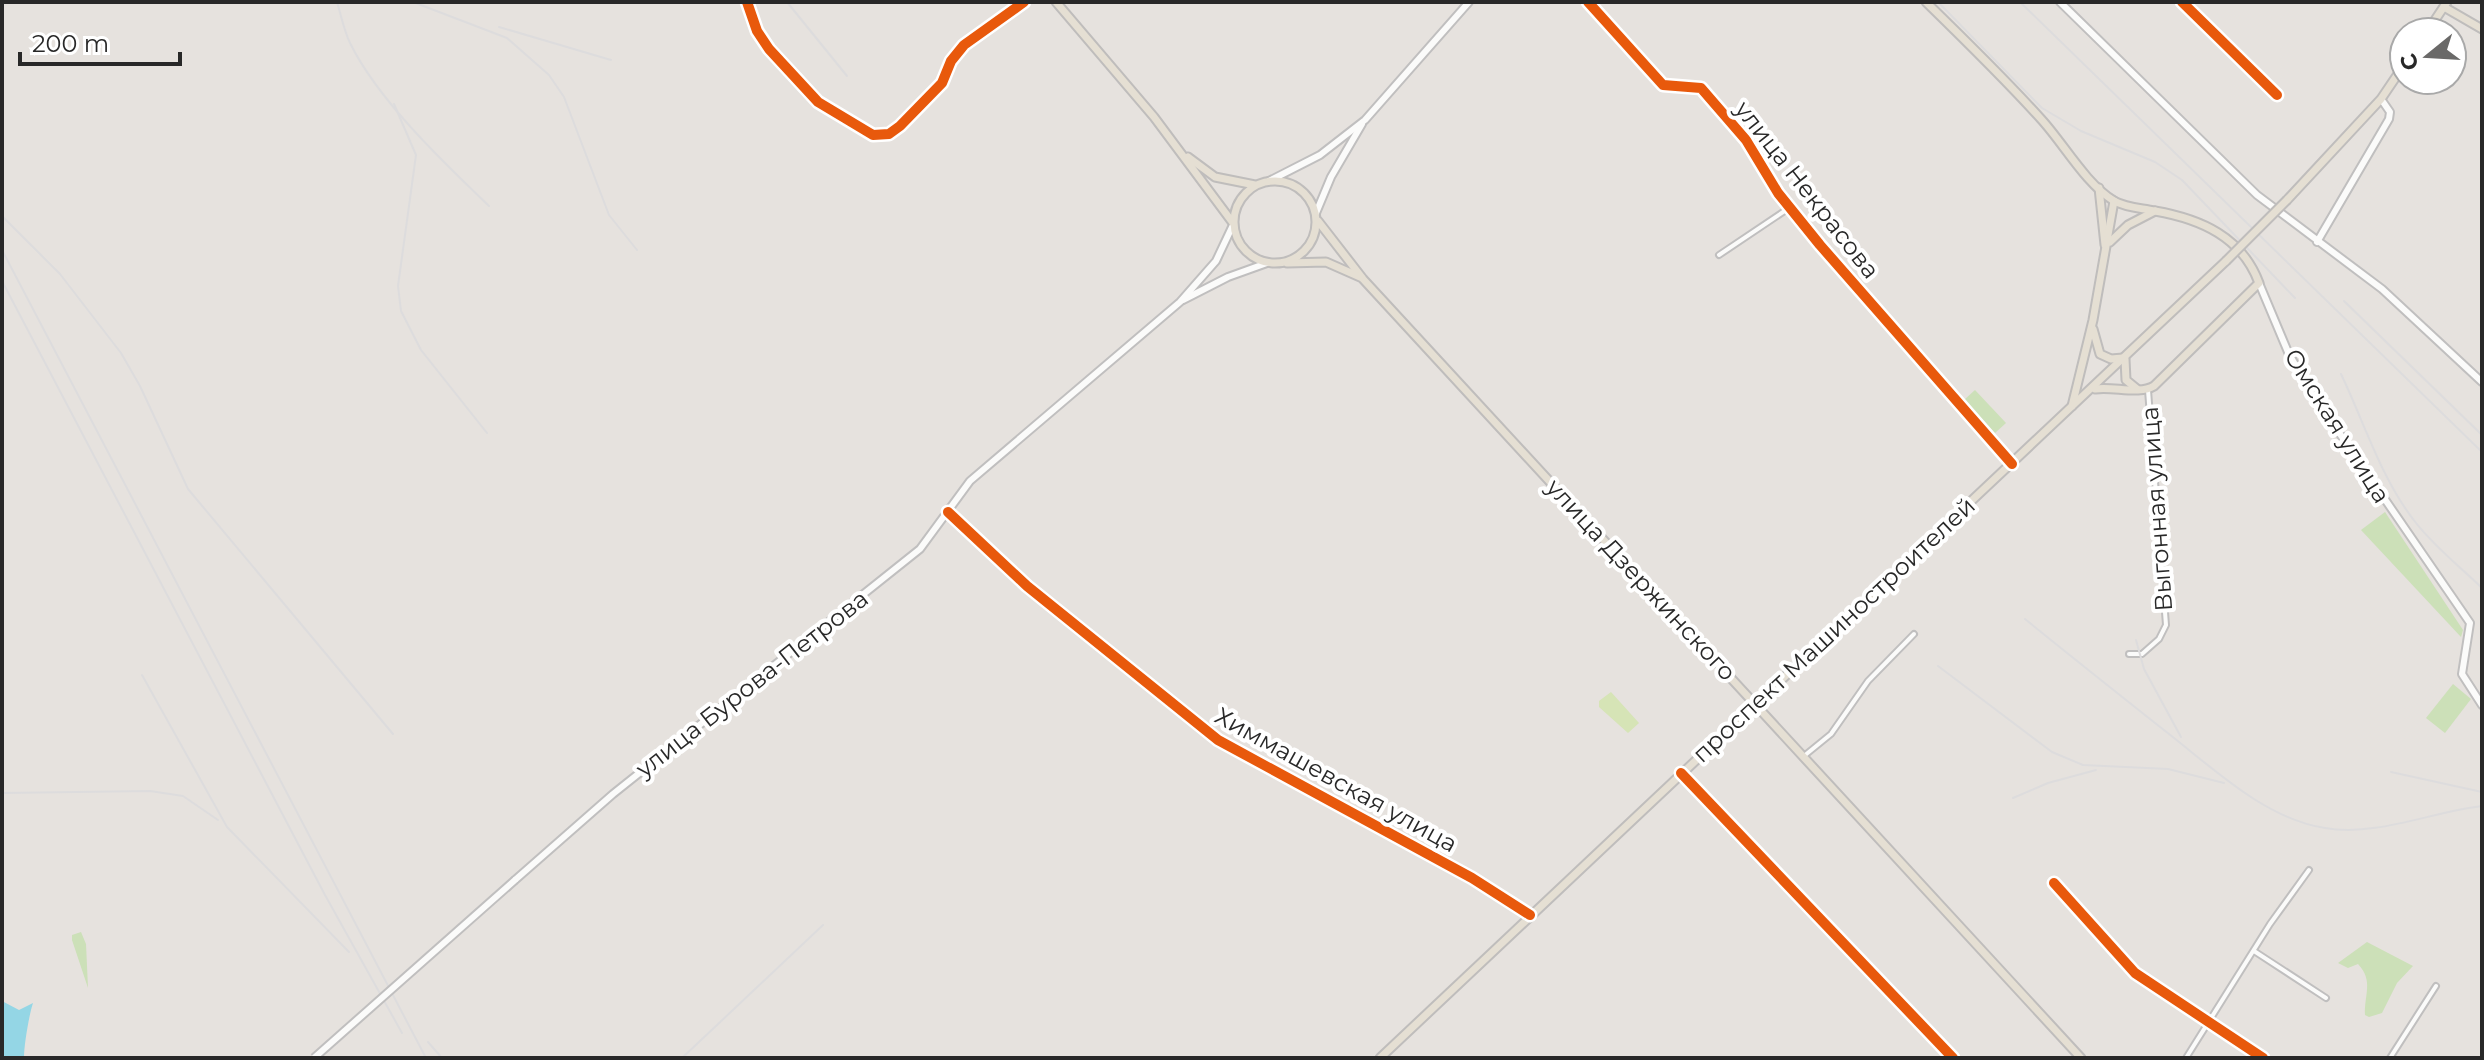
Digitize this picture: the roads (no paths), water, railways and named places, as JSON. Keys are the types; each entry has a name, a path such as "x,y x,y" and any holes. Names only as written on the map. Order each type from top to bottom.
{"main road":[{"path":"1056,2 1180,151 1233,224 1242,248 1267,263 1281,263 1306,249 1331,177 1365,120 1469,2"},
{"name":"Омская улица","path":"1926,2 2041,118 2099,188 2114,201 2195,221 2232,241 2248,258 2288,352 2307,386 2470,623 2462,674 2482,705"},
{"path":"2060,2 2199,141 2285,218 2382,289 2482,382"},
{"path":"2436,2 2482,29"},
{"name":"проспект Машиностроителей","path":"1380,1058 1755,702 2092,390 2287,200 2388,89"},
{"path":"2317,242 2380,135 2390,112 2381,99"},
{"path":"1180,151 1215,177 1255,185 1320,155 1365,120"},
{"path":"1269,181 1284,181 1300,189 1317,217"},
{"path":"1233,224 1236,206 1255,185"},
{"path":"2099,188 2106,247"},
{"path":"2071,409 2093,320 2114,201"},
{"path":"2106,247 2128,225 2156,211"},
{"name":"улица Дзержинского","path":"1317,217 1363,279 2081,1058"},
{"name":"улица Бурова-Петрова","path":"314,1058 613,794 904,563 935,532 958,493 970,481 1180,302 1216,261 1233,224"},
{"name":"улица Дзержинского","path":"1281,263 1326,262 1363,279"},
{"name":"улица Бурова-Петрова","path":"1180,302 1228,277 1267,263"},
{"path":"2092,390 2110,387 2148,390 2259,283"},
{"path":"2093,320 2095,346 2100,354 2111,359 2125,357 2126,380 2137,390"},
{"name":"Химмашевская улица","path":"948,512 1027,586 1218,740 1472,878 1530,915"}],"street":[{"path":"747,2 757,31 769,49 818,102 873,135 889,134 900,126 942,83 951,61 964,45 1024,2"},
{"name":"улица Некрасова","path":"1588,2 1663,85 1701,88 1746,140 1789,208 2012,464"},
{"path":"2182,2 2277,95"},
{"path":"1719,255 1789,208"},
{"name":"Выгонная улица","path":"2129,654 2142,654 2159,639 2166,625 2148,390"},
{"path":"1804,756 1831,734 1868,681 1914,634"},
{"path":"1681,773 1953,1058"},
{"path":"2186,1058 2309,870"},
{"path":"2054,883 2135,973 2263,1058"},
{"path":"2254,951 2326,998"},
{"path":"2390,1058 2436,986"}],"water":[{"path":"2,1001 19,1010 33,1003 24,1058 2,1058"}],"railway":[{"path":"337,2 350,43 377,86 413,129 489,206"},
{"path":"413,2 507,38 549,75 564,97 609,215 637,250"},
{"path":"787,2 847,76"},
{"path":"1938,2 2042,108 2081,131 2155,162 2182,180 2295,298"},
{"path":"2020,2 2482,452"},
{"path":"499,27 611,60"},
{"path":"394,104 416,155 398,286 401,311 421,350 487,433"},
{"path":"2,216 60,274 121,353 140,386 188,489 393,734"},
{"path":"2,250 426,1058"},
{"path":"2,281 325,895 402,1033"},
{"path":"2344,301 2482,435"},
{"path":"2341,374 2383,470 2404,506 2431,540 2482,588"},
{"path":"2025,619 2223,777 2282,815 2303,823 2344,830 2384,827 2482,806"},
{"path":"2136,640 2144,669 2181,737"},
{"path":"1938,666 2052,752 2083,765 2168,769 2224,783"},
{"path":"142,675 227,827 349,952"},
{"path":"2013,798 2048,783 2096,770"},
{"path":"2391,772 2482,792"},
{"path":"2,793 150,791 183,796 218,820"},
{"path":"682,1058 823,925"},
{"path":"428,1042 442,1058"}]}
